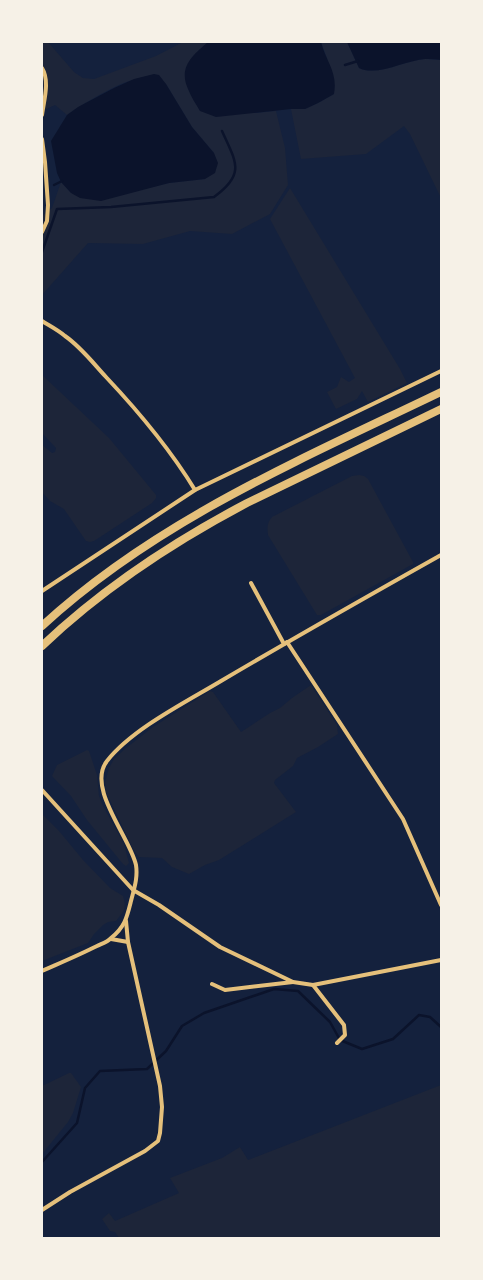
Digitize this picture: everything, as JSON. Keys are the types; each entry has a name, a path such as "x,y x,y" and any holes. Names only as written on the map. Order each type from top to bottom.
{"highway":[{"path":"42,626 77,595 110,570 154,539 195,514 262,478 441,392"},
{"path":"42,646 101,595 143,564 175,544 247,503 441,409"}],"street":[{"path":"42,68 46,74 46,89 42,115"},
{"path":"42,139 48,205 47,221 42,232"},
{"path":"42,321 66,336 113,384 147,423 182,468 195,490"},
{"path":"42,591 195,490 441,371"},
{"path":"42,1210 70,1192 145,1151 158,1141 160,1133 162,1107 160,1086 128,942 126,921 136,878 134,859 103,790 101,777 105,764 120,747 151,724 286,643 441,555"},
{"path":"251,583 286,643 403,820 441,905"},
{"path":"42,790 133,890 159,905 220,947 293,982 313,986 441,960"},
{"path":"42,971 111,939 126,921"},
{"path":"111,939 128,942"},
{"path":"212,984 225,990 293,982"},
{"path":"313,986 344,1025 345,1035 337,1043"}],"shaded area":[{"path":"42,42 48,42 74,72 83,78 94,79 156,56 183,42 208,42 204,46 196,103 200,111 256,113 276,111 285,148 288,185 270,214 232,234 190,231 143,244 88,243 42,295 42,216 52,208 61,182 71,193 148,188 169,183 205,179 214,153 192,127 166,84 143,80 129,81 100,94 67,115 55,105 42,111"},
{"path":"208,42 321,42 333,73 335,86 334,94 305,109 291,109 216,117 200,111 189,92 185,81 185,74 186,68 192,57"},
{"path":"321,42 347,42 359,68 366,70 374,71 417,60 441,60 441,198 410,134 404,126 366,154 301,159 291,109 305,109 334,94 327,58"},
{"path":"347,42 441,42 441,60 417,60 374,71 366,70 359,68"},
{"path":"154,74 159,75 166,84 192,127 214,153 218,163 215,173 205,179 169,183 101,201 80,198 71,193 61,182 57,173 51,141 67,115 78,107 114,88 134,79"},
{"path":"290,188 400,369 407,383 368,402 362,391 357,399 336,409 327,392 337,387 341,377 349,382 355,378 270,219"},
{"path":"42,375 109,438 156,495 156,498 152,503 94,541 86,541 64,509 50,501 42,492 42,445 52,453 55,452 56,448 42,433"},
{"path":"359,475 368,479 413,564 321,615 317,615 268,535 268,523 272,517 352,476"},
{"path":"311,685 337,725 338,734 297,758 293,766 275,780 274,783 296,812 219,860 205,865 189,874 172,867 162,858 139,857 134,851 106,792 105,782 109,768 114,759 153,727 210,691 213,692 241,732 280,708"},
{"path":"87,750 89,751 97,775 99,796 124,844 129,863 126,866 87,820 71,796 52,776 57,765"},
{"path":"42,814 110,888 123,896 125,907 116,921 108,922 103,925 88,943 42,961"},
{"path":"71,1073 81,1087 73,1113 68,1122 42,1154 42,1086"},
{"path":"441,1085 441,1238 119,1238 115,1232 110,1231 102,1219 109,1213 115,1221 179,1193 170,1178 222,1158 240,1147 248,1160"}],"waterway":[{"path":"345,65 358,61"},
{"path":"42,252 57,209 111,207 214,197 231,181 235,167 234,159 222,131"},
{"path":"54,185 62,181"},
{"path":"42,1162 77,1123 85,1088 100,1071 147,1069 166,1051 182,1026 204,1013 274,989 298,991 330,1022 340,1040 362,1049 393,1039 419,1015 430,1017 441,1027"}]}
